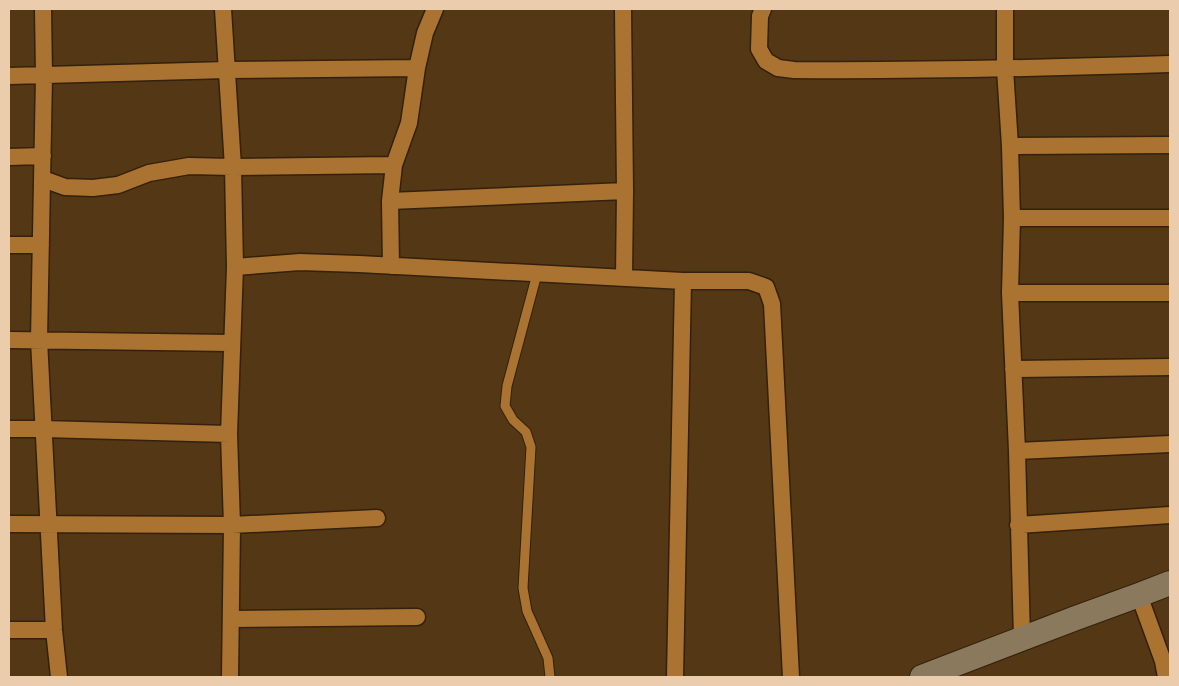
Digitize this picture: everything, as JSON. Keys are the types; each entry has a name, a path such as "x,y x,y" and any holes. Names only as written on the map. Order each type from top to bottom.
{"main road":[{"path":"922,677 1170,583"}],"street":[{"path":"43,9 43,179 39,340 54,630 59,677"},
{"path":"223,9 233,168 235,267 229,434 232,525 230,677"},
{"path":"391,266 390,201 394,165 409,123 417,68 425,32 435,9"},
{"path":"623,9 624,278"},
{"path":"763,9 760,16 759,49 766,61 778,68 794,70 902,71 1170,64"},
{"path":"1006,9 1006,69 1012,218 1010,293 1017,451 1022,638"},
{"path":"9,76 227,70 417,68"},
{"path":"1010,146 1170,145"},
{"path":"9,157 43,156"},
{"path":"43,179 65,187 93,188 118,185 149,173 189,166 233,168 394,165"},
{"path":"390,201 625,191"},
{"path":"1012,218 1170,218"},
{"path":"9,245 42,245"},
{"path":"235,267 300,262 359,264 683,281 749,281 766,288 772,304 791,677"},
{"path":"675,677 683,281"},
{"path":"1010,293 1170,293"},
{"path":"9,340 231,343"},
{"path":"1013,369 1170,368"},
{"path":"9,429 229,434"},
{"path":"1017,451 1170,444"},
{"path":"1018,525 1170,515"},
{"path":"9,524 232,525 377,518"},
{"path":"1139,596 1163,661 1166,677"},
{"path":"231,619 417,617"},
{"path":"9,630 54,630"}],"lane":[{"path":"537,274 506,386 505,406 513,420 526,432 531,447 522,588 527,611 548,658 550,677"}]}
